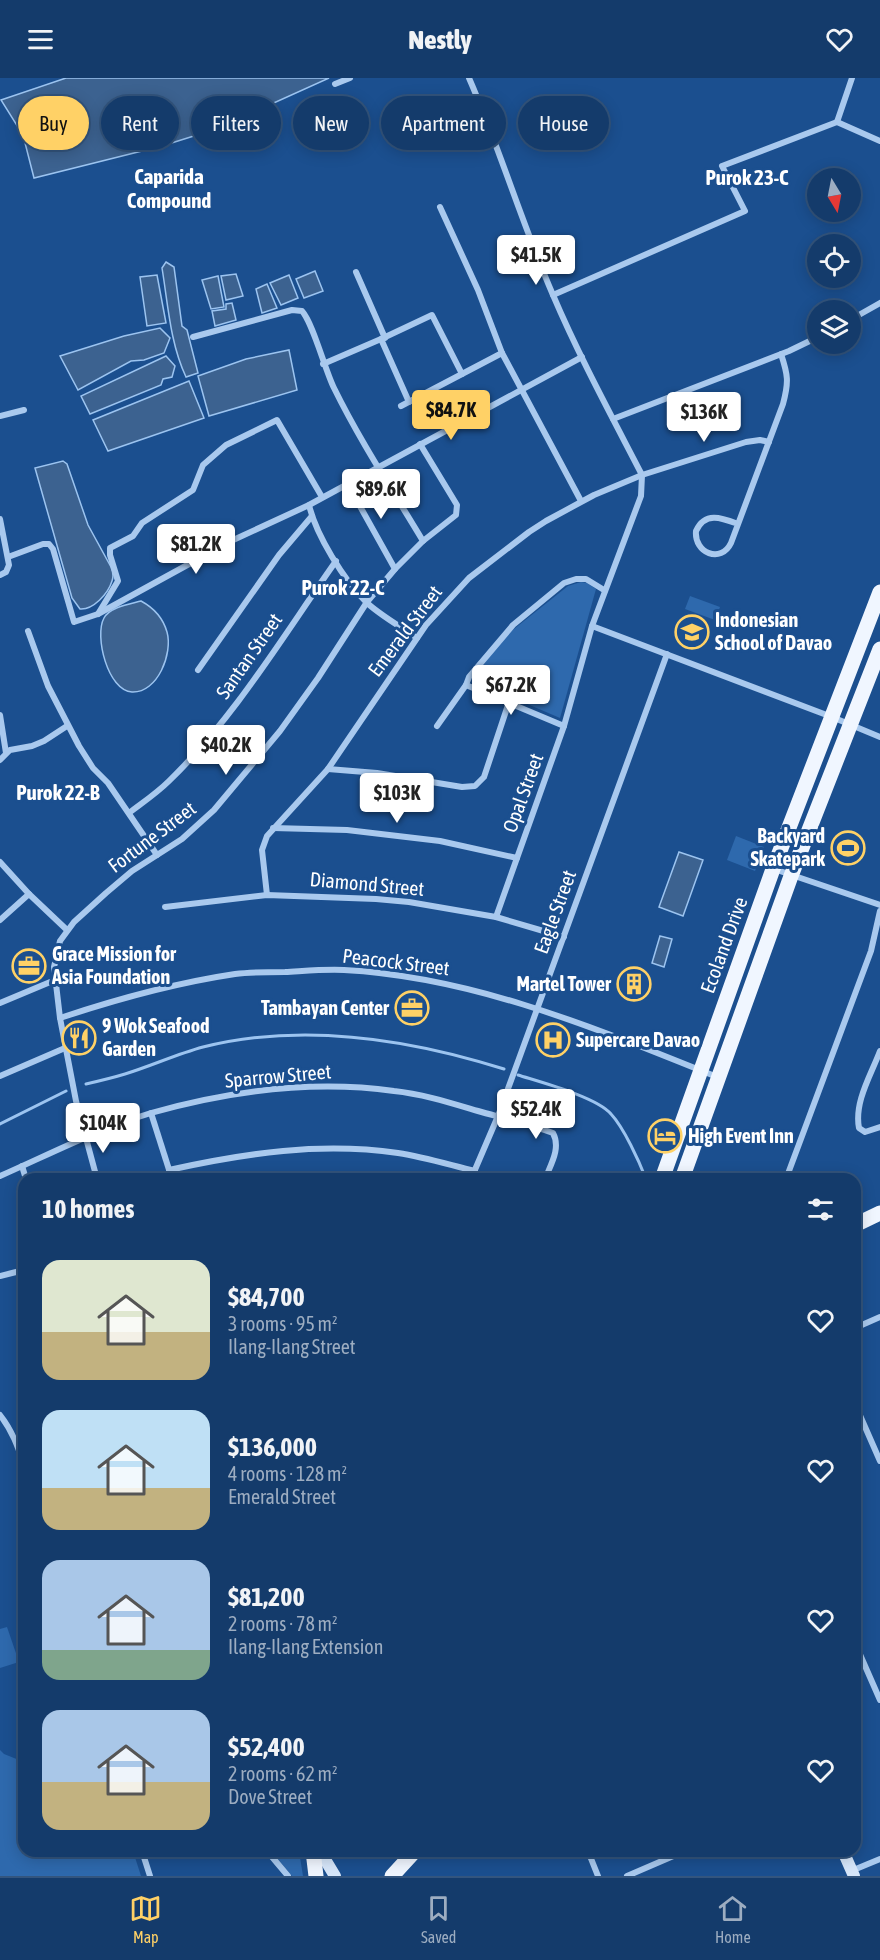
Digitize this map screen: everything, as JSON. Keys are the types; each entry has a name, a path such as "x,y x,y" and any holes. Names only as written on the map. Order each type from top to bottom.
{"main road":[{"name":"Ecoland Drive","path":"664,1173 773,869 880,592"},
{"name":"Ecoland Drive","path":"684,1173 791,876 880,649"},
{"path":"861,1222 879,1218"},
{"path":"314,1857 316,1876"},
{"path":"392,1876 409,1857"}],"street":[{"path":"335,84 350,78"},
{"path":"470,78 492,131 534,251 553,295 642,475"},
{"path":"837,122 852,78"},
{"path":"553,295 745,211 723,166 837,122 880,141"},
{"path":"440,207 478,290 502,353 581,501"},
{"path":"356,272 409,402"},
{"path":"861,314 880,303"},
{"path":"194,337 297,310 306,315 323,364 340,400 423,541"},
{"path":"323,364 432,315 462,374"},
{"path":"613,419 807,342"},
{"path":"401,406 502,353"},
{"path":"738,524 720,518 704,520 696,531 698,544 708,553 722,553 729,548 769,442 788,386 788,375 781,354"},
{"path":"8,557 43,544 49,544 53,549 74,622 98,614 231,541 309,505 582,357"},
{"path":"0,416 24,410"},
{"path":"98,614 118,581 110,548 133,536 142,523 193,490 203,465 226,445 239,438 277,420 322,497"},
{"name":"Emerald Street","path":"267,895 263,843 273,828 328,769 417,638 453,594 489,562 546,521 581,501 642,475 746,442 760,440 769,442"},
{"name":"Fortune Street","path":"95,1173 85,1136 60,1018 55,980 56,955 60,941 83,913 132,871 182,839 214,810 280,731 318,678 367,602 395,569 458,510 420,444"},
{"name":"Opal Street","path":"496,918 564,726 591,626 641,496 642,475"},
{"path":"347,483 395,569"},
{"path":"309,505 312,516 350,582 367,602 417,638"},
{"path":"198,670 279,555 312,516"},
{"path":"0,519 9,565 3,574"},
{"name":"Santan Street","path":"129,813 168,782 248,690 336,561"},
{"path":"437,726 466,686 469,677 513,625 564,583 586,579 604,590"},
{"path":"591,626 880,736"},
{"path":"28,632 48,686 67,726 93,768 108,783 157,855"},
{"name":"Eagle Street","path":"475,1171 498,1116 667,654"},
{"path":"466,686 564,726"},
{"path":"328,769 377,773 462,787 475,786 484,777 509,702"},
{"path":"0,715 6,753"},
{"path":"0,759 10,750 22,749 44,741 67,726"},
{"path":"273,828 347,831 440,841 517,858"},
{"path":"0,862 29,894 67,930"},
{"path":"773,869 880,905"},
{"path":"0,920 29,894"},
{"name":"Diamond Street","path":"165,907 267,895 409,902 496,918 564,937"},
{"path":"788,1173 871,951 880,911"},
{"name":"Peacock Street","path":"60,1018 122,997 186,982 238,974 333,970 403,976 456,986 537,1008 718,1077"},
{"path":"0,1002 55,980"},
{"path":"0,1076 65,1048"},
{"path":"880,1052 859,1105 857,1117 859,1128 865,1132 880,1128"},
{"name":"Sparrow Street","path":"0,1176 85,1136 151,1113 237,1093 355,1087 395,1091 440,1100 552,1133 557,1145 547,1173"},
{"path":"151,1113 171,1173"},
{"path":"170,1170 228,1157 342,1147 402,1153 475,1171"},
{"path":"22,1167 24,1173"},
{"path":"0,1276 18,1272"},
{"path":"861,1325 880,1317"},
{"path":"0,1415 7,1423 18,1446"},
{"path":"861,1418 880,1461"},
{"path":"861,1657 880,1700"},
{"path":"144,1857 150,1876"},
{"path":"272,1857 288,1876"},
{"path":"324,1857 335,1876"},
{"path":"590,1857 598,1876"},
{"path":"627,1876 671,1857"},
{"path":"845,1857 852,1874 880,1859"}],"shaded area":[{"path":"66,78 329,78 281,100 281,96 191,96 191,137 179,141 179,96 101,96 101,150 146,150 34,178 27,150 89,150 89,96 18,96 18,127 1,100"},
{"path":"166,262 174,267 182,326 187,330 198,373 186,377 176,351 170,323 162,268"},
{"path":"315,271 323,291 304,298 296,279"},
{"path":"236,274 243,296 226,300 221,276"},
{"path":"157,275 166,323 147,326 140,277"},
{"path":"289,275 298,298 281,305 270,283"},
{"path":"218,276 224,307 211,309 202,280"},
{"path":"267,284 277,308 262,313 256,289"},
{"path":"232,303 236,320 215,326 212,311 226,309 226,304"},
{"path":"160,328 170,338 164,353 144,360 131,361 78,390 60,356 124,336"},
{"path":"289,350 297,390 209,416 198,376 246,359"},
{"path":"166,356 175,366 172,377 163,379 161,385 90,414 81,396"},
{"path":"189,381 204,418 108,451 93,420"},
{"path":"63,461 67,464 88,525 113,574 113,579 104,596 85,609 80,609 72,598 35,468"},
{"path":"581,582 596,589 560,718 471,680 509,633 568,586"},
{"path":"690,596 720,607 715,620 685,609"},
{"path":"141,601 154,610 163,622 167,632 168,650 162,670 156,679 141,691 132,692 116,683 110,673 102,649 101,626 104,618 111,611"},
{"path":"736,836 764,847 755,871 727,860"},
{"path":"679,852 703,860 683,916 659,907"},
{"path":"660,936 672,939 664,967 652,963"},
{"path":"7,1627 18,1662 0,1668 0,1629"},
{"path":"0,1750 18,1760 18,1857 135,1857 141,1876 0,1876"},
{"path":"276,1857 300,1857 303,1876 292,1876"}],"waterway":[{"path":"86,1084 125,1074 203,1047 278,1036 317,1035 393,1042 431,1049 504,1069"},
{"path":"518,1075 568,1091 604,1108 621,1128 643,1173"},
{"path":"0,1124 66,1091"}],"place":[{"name":"Indonesian School of Davao","path":"692,632"},
{"name":"Backyard Skatepark","path":"848,848"},
{"name":"Grace Mission for Asia Foundation","path":"29,966"},
{"name":"Martel Tower","path":"634,984"},
{"name":"Tambayan Center","path":"412,1008"},
{"name":"9 Wok Seafood Garden","path":"79,1038"},
{"name":"Supercare Davao","path":"553,1040"},
{"name":"High Event Inn","path":"665,1136"}],"district":[{"name":"Purok 23-C","path":"747,178"},
{"name":"Caparida Compound","path":"169,189"},
{"name":"Purok 22-C","path":"343,588"},
{"name":"Purok 22-B","path":"58,793"}]}
